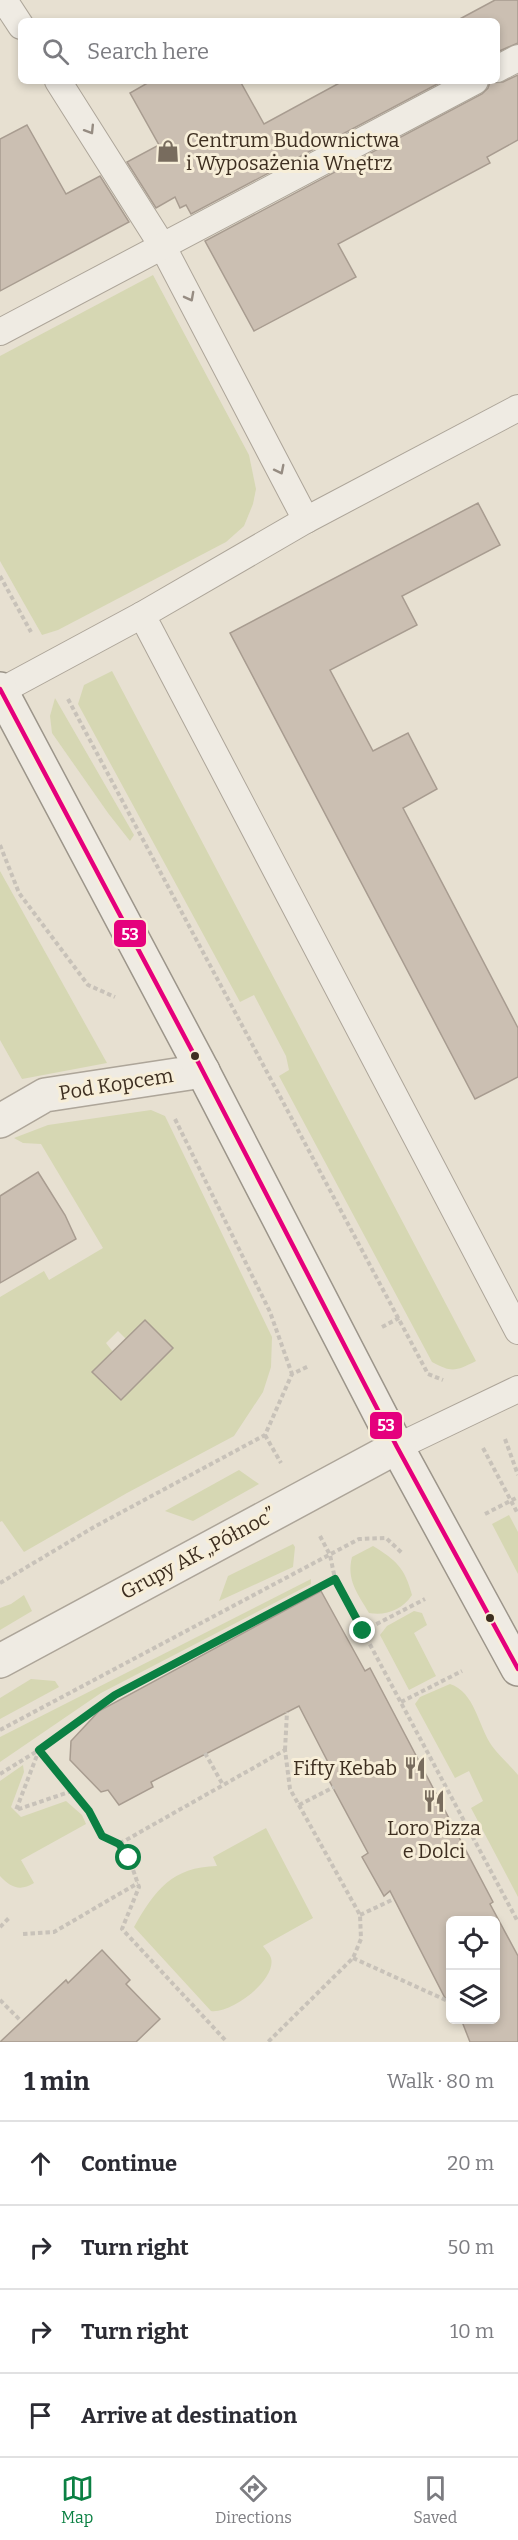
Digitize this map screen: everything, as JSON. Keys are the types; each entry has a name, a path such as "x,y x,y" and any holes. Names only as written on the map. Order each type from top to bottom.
{"street":[{"path":"1,690 203,1071 397,1447 518,1669"},
{"name":"Pod Kopcem","path":"0,1121 45,1095 203,1071"},
{"name":"Grupy AK „Północ”","path":"0,1661 397,1447"}],"lane":[{"path":"500,67 518,58"},
{"path":"60,84 163,247 306,520"},
{"path":"0,332 469,84"},
{"path":"1,690 142,615 306,520 518,408"},
{"path":"142,615 518,1331"},
{"path":"397,1447 518,1389"}],"path":[{"path":"0,576 50,665 399,1318"},
{"path":"0,845 19,893 88,985 124,1001"},
{"path":"0,1583 94,1527 265,1435 292,1374 270,1312 166,1100 161,1078"},
{"path":"464,1414 518,1514"},
{"path":"485,1514 518,1497"},
{"path":"0,1730 359,1539 386,1538 402,1553"},
{"path":"330,1555 335,1579 518,1922"},
{"path":"0,1774 39,1750 115,1695 335,1579"},
{"path":"363,1631 425,1599"},
{"path":"401,1702 462,1671"},
{"path":"268,2042 353,1958 361,1939 360,1915 290,1789 285,1750 286,1712"},
{"path":"39,1750 89,1811 102,1836 119,1844 129,1858 139,1887 122,1929 227,2042"},
{"path":"39,1750 16,1810 72,1791"},
{"path":"119,1844 285,1750"},
{"path":"205,1753 223,1785"},
{"path":"299,1804 334,1787"},
{"path":"23,1934 54,1932 138,1883"},
{"path":"360,1915 394,1899"},
{"path":"0,1927 9,1918"},
{"path":"353,1958 446,2000"},
{"path":"0,2000 21,2021"}],"green space":[{"path":"153,275 249,455 256,489 253,504 244,526 226,542 58,630 42,635 0,561 0,356"},
{"path":"112,671 476,1361 454,1369 444,1368 432,1362 279,1076 289,1070 286,1056 254,995 240,1002 78,704 84,685"},
{"path":"55,698 134,835 130,841 52,733 50,716"},
{"path":"0,871 107,1063 22,1079 0,1040"},
{"path":"151,1110 165,1116 272,1337 271,1367 263,1392 234,1436 127,1493 24,1552 2,1521 0,1522 0,1297 44,1271 49,1280 103,1248 41,1144 23,1143 14,1138 48,1125","holes":["145,1320 172,1348 121,1400 92,1372 113,1352 106,1343 118,1331 126,1339"]},
{"path":"239,1470 259,1484 193,1521 165,1511"},
{"path":"509,1515 518,1532 518,1574 492,1524"},
{"path":"293,1544 295,1547 293,1567 219,1601 228,1576"},
{"path":"373,1546 388,1556 403,1571 412,1595 403,1605 381,1614 369,1613 357,1593 351,1573 352,1557"},
{"path":"311,1579 311,1584 101,1693 0,1762 0,1737"},
{"path":"24,1595 32,1611 0,1630 0,1608"},
{"path":"414,1611 422,1613 427,1625 414,1633 436,1676 409,1690 380,1635 387,1626"},
{"path":"31,1679 55,1681 59,1687 0,1719 0,1698"},
{"path":"450,1684 465,1694 471,1702 492,1746 518,1775 518,1897 471,1808 483,1801 469,1771 455,1778 415,1704 420,1697"},
{"path":"23,1765 24,1772 11,1807 21,1817 66,1801 82,1815 86,1824 21,1860 34,1883 20,1888 11,1885 0,1876 0,1781"},
{"path":"266,1828 313,1918 263,1946 271,1958 271,1967 267,1976 251,1994 230,2007 211,2011 134,1927 166,1883 188,1871 217,1866 213,1857"}],"building":[{"path":"495,0 518,0 518,43 500,51 500,18 462,18"},
{"path":"518,75 518,140 487,157 490,163 338,244 356,277 254,331 205,241 482,94 489,84 503,82"},
{"path":"146,84 242,84 264,124 337,84 437,84 191,214 186,205 180,208 175,197 156,208 127,162 159,145 130,93"},
{"path":"27,125 66,194 100,176 129,222 0,291 0,139"},
{"path":"478,503 500,545 402,596 417,625 330,670 373,751 408,733 437,789 403,808 518,1028 518,1077 475,1099 230,633"},
{"path":"38,1172 65,1215 76,1239 0,1283 0,1196"},
{"path":"145,1320 173,1348 121,1400 92,1372"},
{"path":"321,1591 365,1671 370,1668 493,1902 490,1904 496,1916 446,1916 446,1998 390,1891 384,1896 362,1857 368,1853 325,1773 331,1768 299,1706 151,1782 153,1787 119,1805 108,1790 101,1792 70,1760 71,1741 99,1711"},
{"path":"500,1923 518,1956 518,2042 470,2042 463,2024 500,2024"},
{"path":"102,1950 130,1980 126,1984 160,2019 136,2042 0,2042 66,1980 68,1983"}],"transit line":[{"name":"53","path":"0,689 198,1062 397,1447 518,1669"}],"place":[{"name":"Centrum Budownictwa i Wyposażenia Wnętrz","path":"168,151"},
{"name":"Fifty Kebab","path":"415,1768"},
{"name":"Loro Pizza e Dolci","path":"434,1801"}],"route":[{"path":"129,1858 119,1844 102,1836 89,1811 39,1750 115,1695 335,1579 363,1631"}]}
